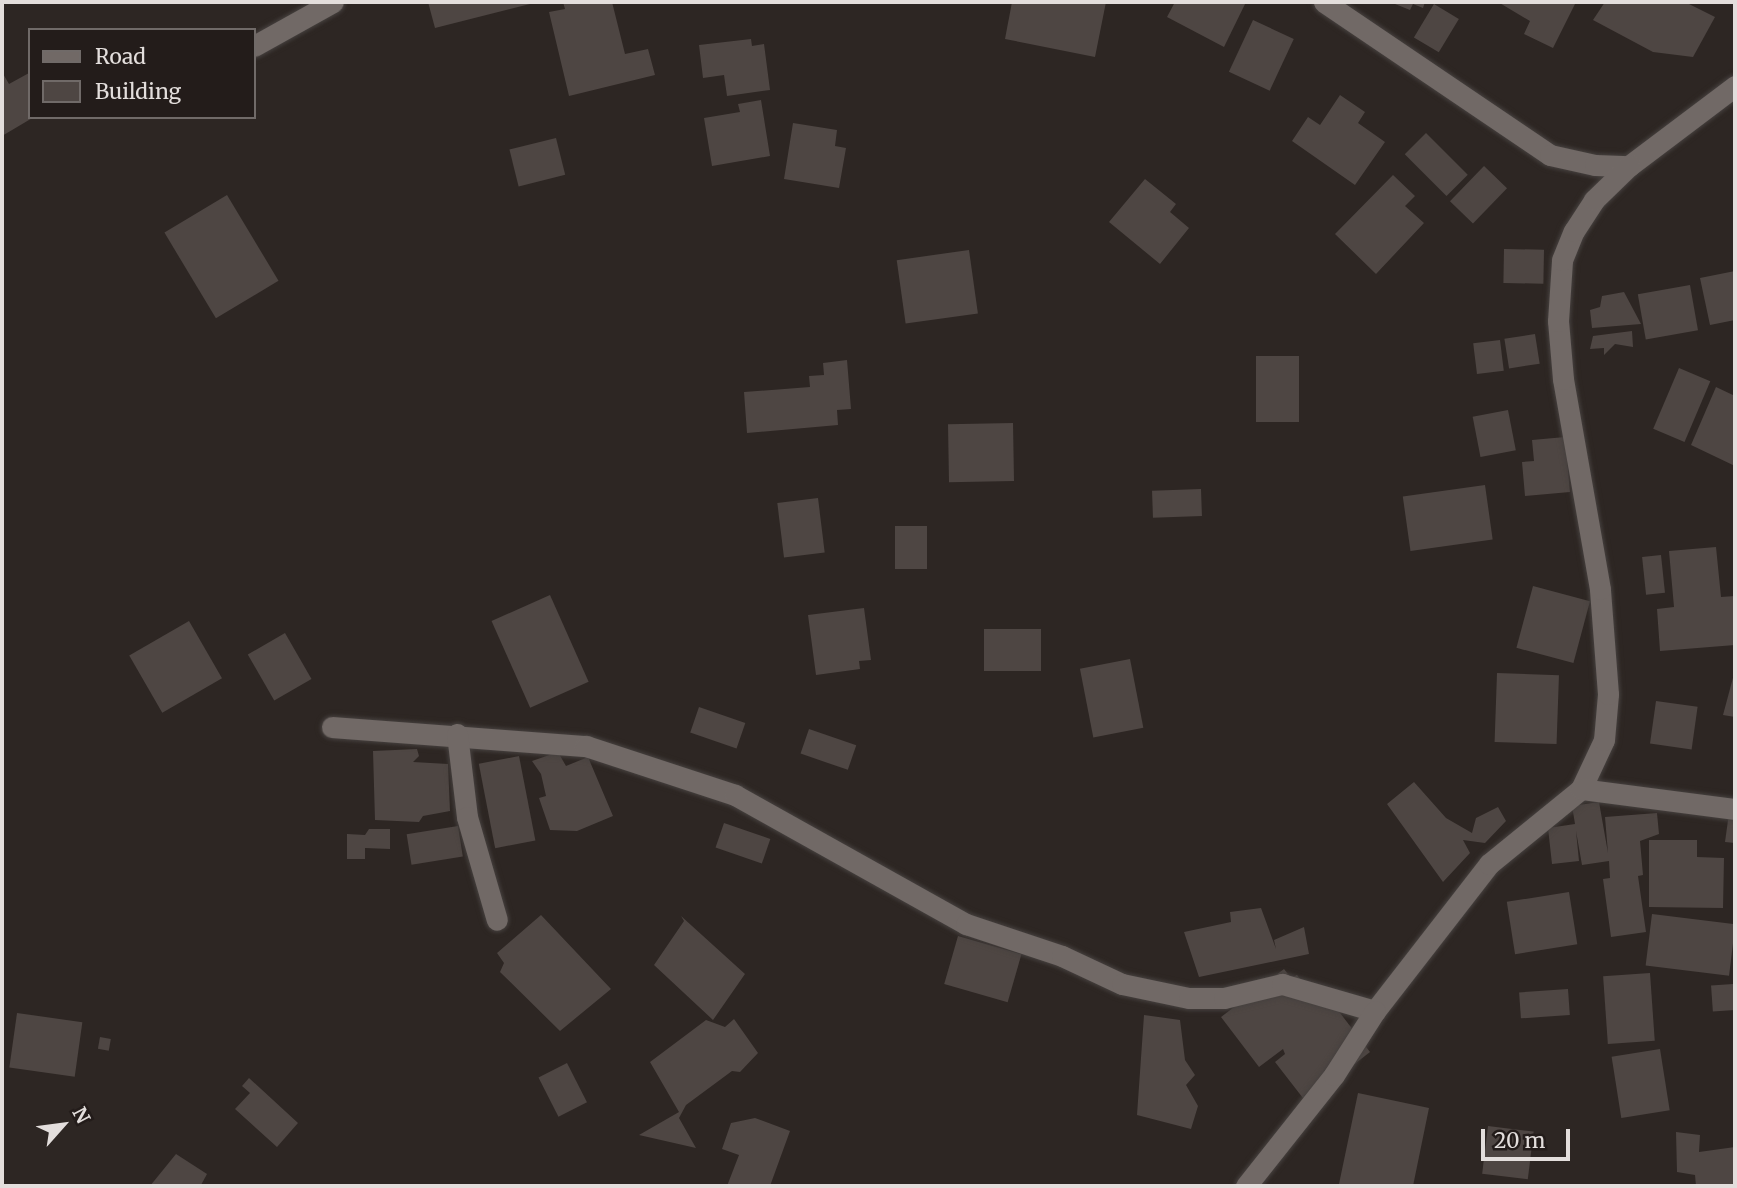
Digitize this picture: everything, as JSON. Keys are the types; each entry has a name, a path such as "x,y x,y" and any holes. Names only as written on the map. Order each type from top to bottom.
{"street":[{"path":"256,45 333,2"},
{"path":"1324,2 1550,155 1595,165 1629,166"},
{"path":"1247,1186 1334,1075 1375,1010 1489,864 1581,789 1604,740 1608,694 1600,589 1563,380 1558,321 1562,260 1594,200 1629,166 1735,86"},
{"path":"332,727 457,734 586,746 735,795 966,924 1062,956 1122,984 1189,998 1224,998 1282,984 1375,1010"},
{"path":"457,734 467,817 497,920"},
{"path":"1581,789 1735,809"}],"building":[{"path":"428,2 534,2 534,3 435,28"},
{"path":"563,2 612,2 625,54 648,49 655,75 569,96 549,12 565,9"},
{"path":"1012,2 1106,2 1095,57 1005,39"},
{"path":"1175,2 1246,2 1224,47 1167,17"},
{"path":"1390,2 1425,2 1423,8 1413,4 1410,10"},
{"path":"1498,2 1576,2 1553,48 1524,34 1530,21"},
{"path":"1605,2 1685,2 1715,17 1693,57 1653,52 1593,20"},
{"path":"1434,4 1459,19 1439,52 1414,37"},
{"path":"1253,20 1294,39 1270,91 1229,72"},
{"path":"751,39 752,46 764,44 770,90 727,96 724,75 703,78 699,45"},
{"path":"2,72 9,84 28,74 28,119 31,119 2,136"},
{"path":"1340,95 1365,112 1358,123 1385,142 1355,185 1292,141 1308,117 1320,125"},
{"path":"761,100 770,156 712,166 704,118 740,112 738,104"},
{"path":"793,123 837,130 835,146 846,148 839,188 784,179"},
{"path":"1426,133 1468,175 1447,196 1405,154"},
{"path":"556,138 565,175 519,186 509,150"},
{"path":"1484,166 1507,188 1473,223 1450,201"},
{"path":"1393,175 1415,196 1405,206 1424,223 1376,274 1335,234"},
{"path":"1145,179 1176,204 1170,212 1189,228 1160,264 1109,222"},
{"path":"227,195 279,281 216,318 164,233"},
{"path":"1504,249 1544,250 1543,284 1503,283"},
{"path":"969,250 978,313 906,324 897,260"},
{"path":"1735,271 1735,320 1710,325 1700,278"},
{"path":"1690,285 1698,330 1646,340 1638,294"},
{"path":"1624,292 1641,324 1592,328 1590,310 1600,307 1602,296"},
{"path":"1632,331 1633,347 1615,344 1604,355 1604,348 1590,349 1593,336"},
{"path":"1535,334 1540,364 1509,368 1504,339"},
{"path":"1500,340 1504,371 1477,374 1473,343"},
{"path":"1256,356 1299,356 1299,422 1256,422"},
{"path":"847,360 851,409 837,410 838,425 747,433 744,392 810,387 809,376 824,375 823,363"},
{"path":"1679,368 1710,381 1685,442 1653,429"},
{"path":"1716,387 1735,396 1735,466 1691,445"},
{"path":"1508,410 1516,450 1480,457 1473,417"},
{"path":"1013,423 1014,481 949,482 948,424"},
{"path":"1565,437 1570,492 1525,496 1522,462 1534,461 1532,440"},
{"path":"1485,485 1493,539 1410,551 1403,497"},
{"path":"1201,489 1202,516 1153,518 1152,491"},
{"path":"818,498 825,553 784,558 777,503"},
{"path":"895,526 927,526 927,569 895,569"},
{"path":"1716,547 1721,597 1735,596 1735,645 1660,651 1657,609 1674,607 1669,551"},
{"path":"1661,555 1665,593 1646,595 1642,557"},
{"path":"1533,586 1590,601 1573,663 1516,648"},
{"path":"550,595 589,682 530,708 492,621"},
{"path":"864,608 871,660 859,661 860,669 816,675 808,615"},
{"path":"189,621 222,678 162,713 129,656"},
{"path":"984,629 1041,629 1041,671 984,671"},
{"path":"285,633 312,679 274,700 248,654"},
{"path":"1130,659 1143,728 1093,737 1080,669"},
{"path":"1497,673 1559,675 1557,744 1495,742"},
{"path":"1735,674 1735,717 1723,715"},
{"path":"1656,701 1698,707 1692,749 1650,744"},
{"path":"699,707 745,723 737,748 690,733"},
{"path":"809,729 856,745 848,770 801,754"},
{"path":"417,749 419,756 413,762 448,764 450,811 423,816 419,822 375,820 373,751"},
{"path":"558,752 566,766 588,757 613,816 577,831 550,830 539,798 546,796 541,774 532,761"},
{"path":"519,756 535,840 495,848 479,764"},
{"path":"1414,782 1446,818 1472,833 1476,818 1498,807 1506,821 1485,843 1463,840 1470,853 1443,882 1387,804"},
{"path":"1599,802 1608,853 1605,817 1657,813 1659,834 1640,841 1643,875 1638,876 1646,932 1611,937 1603,879 1610,878 1609,861 1582,865 1576,831 1579,861 1552,864 1548,828 1575,824 1572,806"},
{"path":"1729,813 1735,814 1735,843 1725,842"},
{"path":"724,823 770,839 762,864 716,848"},
{"path":"458,826 463,857 411,865 407,834"},
{"path":"369,829 390,829 390,849 365,848 365,859 347,859 347,834 365,835"},
{"path":"1649,840 1697,840 1697,857 1724,858 1723,908 1649,907"},
{"path":"1569,892 1577,944 1515,954 1507,902"},
{"path":"1261,908 1276,949 1274,940 1304,927 1309,954 1199,977 1184,932 1231,922 1230,912"},
{"path":"1652,914 1735,924 1729,976 1646,966"},
{"path":"541,915 611,989 560,1031 500,972 504,963 497,953"},
{"path":"681,916 745,974 713,1020 654,965 684,921"},
{"path":"958,936 1021,954 1008,1002 944,984"},
{"path":"1284,969 1291,978 1297,975 1315,999 1324,992 1370,1052 1306,1102 1275,1062 1285,1054 1283,1049 1259,1067 1221,1017"},
{"path":"1650,973 1655,1041 1608,1044 1603,976"},
{"path":"1733,984 1735,1010 1713,1011 1711,986"},
{"path":"1568,989 1570,1015 1521,1018 1519,992"},
{"path":"17,1013 82,1022 75,1077 9,1067"},
{"path":"1144,1015 1180,1020 1185,1060 1195,1075 1186,1085 1198,1106 1191,1129 1137,1115"},
{"path":"734,1019 758,1053 740,1072 732,1071 686,1105 679,1118 696,1148 639,1135 679,1112 650,1062 706,1020 725,1027"},
{"path":"100,1037 111,1039 109,1051 98,1049"},
{"path":"1660,1049 1670,1110 1621,1118 1612,1057"},
{"path":"567,1063 587,1102 558,1117 538,1078"},
{"path":"249,1078 298,1123 277,1147 235,1109 250,1093 242,1086"},
{"path":"1358,1093 1429,1108 1413,1186 1339,1184"},
{"path":"755,1118 790,1131 770,1186 727,1186 739,1155 722,1149 731,1123"},
{"path":"1488,1126 1534,1132 1528,1179 1482,1174"},
{"path":"1676,1132 1700,1135 1699,1152 1735,1147 1735,1186 1696,1186 1695,1175 1677,1172"},
{"path":"176,1154 207,1174 201,1185 150,1186"}]}
